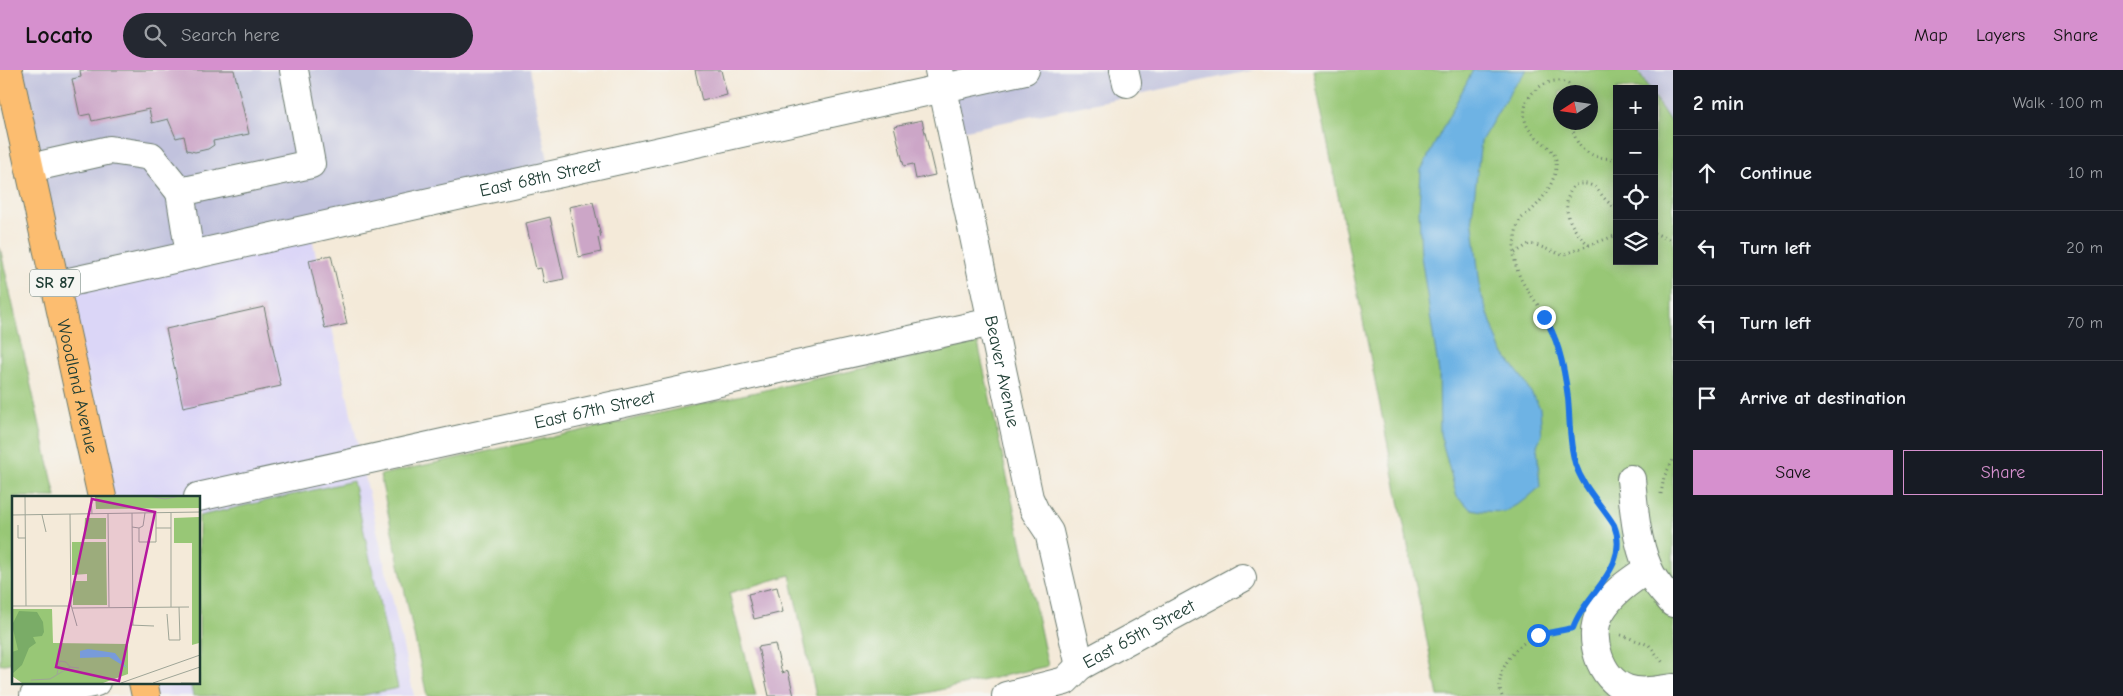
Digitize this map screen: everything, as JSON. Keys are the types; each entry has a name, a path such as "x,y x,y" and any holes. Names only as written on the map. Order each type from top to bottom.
{"main road":[{"name":"Woodland Avenue","path":"8,70 102,496"}],"street":[{"path":"180,192 311,164 294,70"},
{"name":"East 68th Street","path":"56,284 190,255 941,79 1025,70"},
{"name":"Beaver Avenue","path":"941,79 1028,498 1034,511 1049,532 1071,681"},
{"path":"30,168 110,150 152,156 180,192 190,255"},
{"name":"East 67th Street","path":"200,497 992,322"},
{"path":"1631,479 1634,516 1640,546 1648,569 1673,603"},
{"path":"1648,569 1620,590 1605,605 1600,612 1594,629 1595,643 1606,671 1615,682 1628,689 1641,691 1672,688"},
{"name":"East 65th Street","path":"1006,696 1071,681 1242,578"},
{"path":"34,696 87,684"}],"path":[{"path":"1570,85 1547,81 1530,95 1526,105 1525,113 1530,131 1552,151 1556,160 1555,168 1544,195 1532,210 1521,219 1517,226 1515,263 1522,281 1550,326 1557,346 1568,398 1571,441 1575,464 1586,488 1609,517"},
{"path":"1574,130 1575,138 1586,151 1593,156 1613,159"},
{"path":"1589,245 1572,227 1569,219 1567,195 1574,185 1588,184 1595,186 1613,206"},
{"path":"1658,235 1673,241"},
{"path":"1515,253 1529,244 1562,255 1613,236"},
{"path":"1502,696 1500,679 1503,669 1515,652 1529,639 1550,632 1580,626 1588,626 1631,637 1649,645 1663,661 1672,688"}],"shaded area":[{"path":"8,70 529,70 551,175 56,285"},
{"path":"939,70 1254,70 952,133"},
{"path":"1636,70 1673,70 1673,131 1658,107 1658,85 1645,85"},
{"path":"310,229 414,696 146,696 143,684 200,684 200,496 102,496 56,285"}],"green space":[{"path":"1313,70 1637,70 1646,85 1613,85 1613,265 1658,265 1658,103 1673,126 1673,696 1438,696"},
{"path":"0,248 56,496 12,496 12,662 0,665"},
{"path":"978,343 1048,666 912,696 816,696 790,575 729,593 756,696 427,696 380,475"},
{"path":"353,481 398,688 359,696 193,696 190,684 200,684 200,516"}],"water":[{"path":"1473,70 1527,70 1513,87 1481,141 1472,216 1481,294 1501,350 1523,379 1540,408 1542,435 1537,445 1540,487 1525,500 1504,512 1471,509 1457,497 1440,434 1439,373 1421,256 1419,211 1421,170"}],"building":[{"path":"80,70 234,70 249,134 213,141 214,145 208,149 195,152 187,150 184,136 176,138 168,119 152,123 149,109 92,121 90,114 80,116 72,79 81,77"},
{"path":"695,70 721,70 727,95 702,101"},
{"path":"922,120 935,175 916,179 913,164 904,166 894,126"},
{"path":"593,202 601,237 598,238 601,252 579,257 569,207"},
{"path":"550,217 564,279 544,283 541,268 536,269 526,223"},
{"path":"331,255 347,324 325,329 309,260"},
{"path":"264,307 281,386 183,407 166,329"},
{"path":"777,587 783,612 754,619 748,594"},
{"path":"775,644 782,673 788,671 794,696 769,696 758,647"}],"route":[{"path":"1538,635 1573,628 1590,597 1608,576 1618,554 1617,532 1614,525 1586,488 1575,464 1568,415 1568,398 1562,368 1554,337 1544,317"}]}
